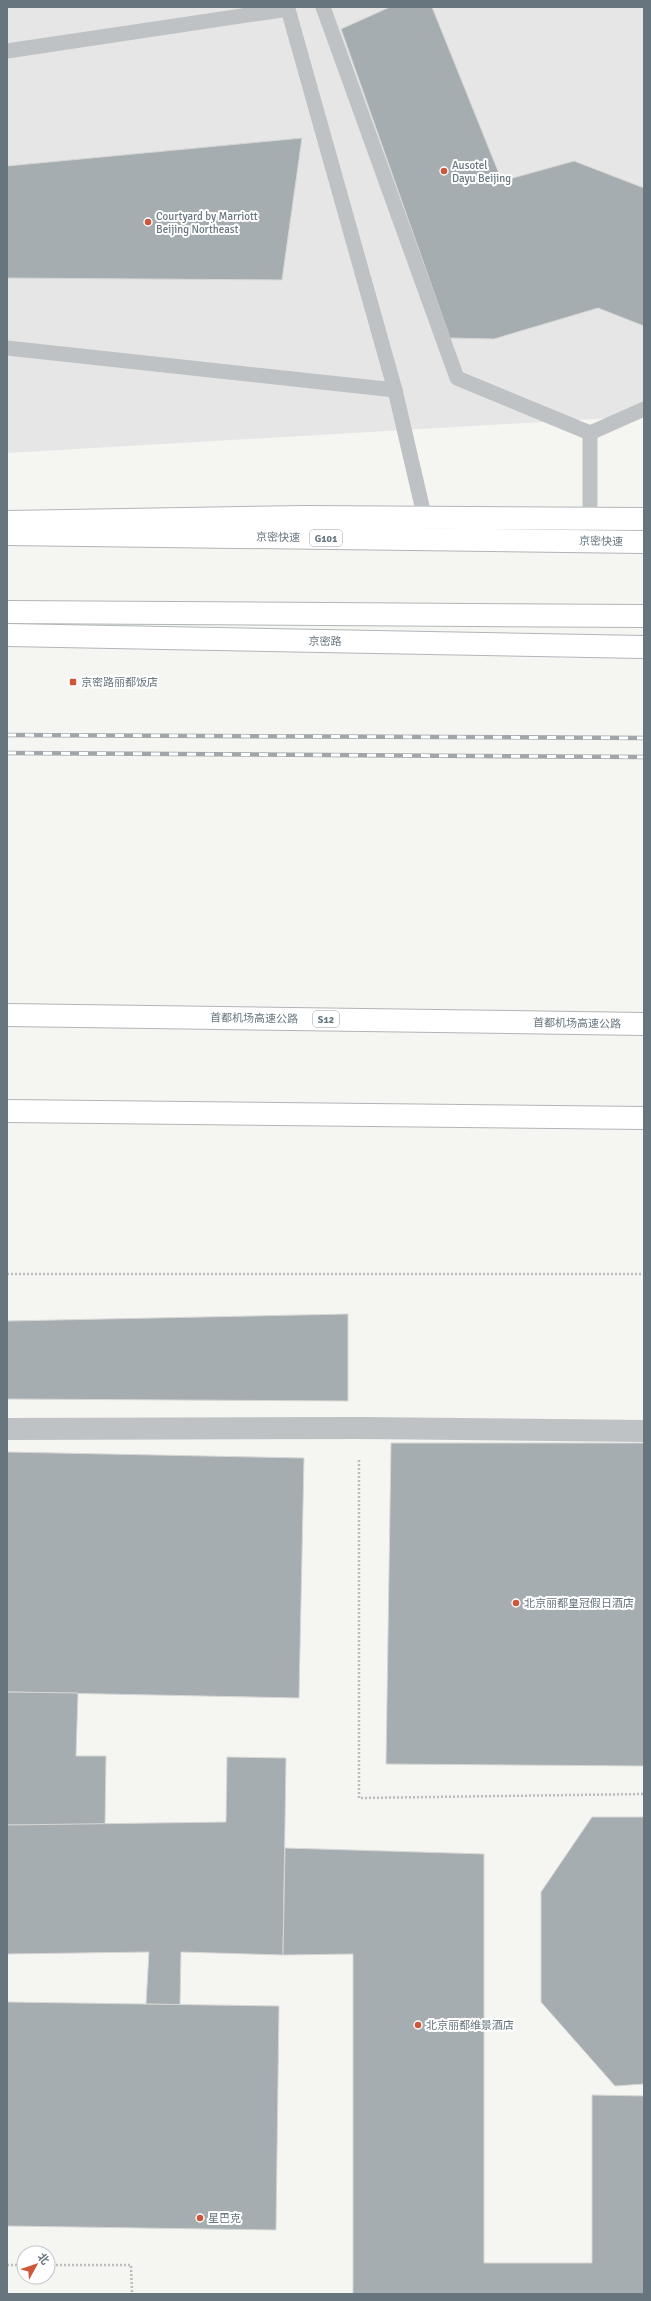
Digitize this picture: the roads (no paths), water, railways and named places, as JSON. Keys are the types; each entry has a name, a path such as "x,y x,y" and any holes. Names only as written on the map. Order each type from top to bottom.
{"main road":[{"name":"G101","path":"7,522 305,517 424,519 644,519"},
{"name":"京密快速","path":"7,534 644,542"},
{"path":"7,612 644,616"},
{"name":"京密路","path":"7,635 644,647"},
{"name":"首都机场高速公路","path":"7,1015 644,1024"},
{"path":"7,1111 644,1118"}],"street":[{"path":"7,1429 359,1428 644,1431"}],"lane":[{"path":"323,7 457,378 590,433 644,409"},
{"path":"7,51 288,9 394,390 424,519"},
{"path":"7,348 394,390"},
{"path":"590,433 590,519"}],"railway":[{"path":"7,735 644,738"},
{"path":"7,753 644,757"}],"place":[{"name":"Ausotel Dayu Beijing","path":"444,171"},
{"name":"Courtyard by Marriott Beijing Northeast","path":"148,222"},
{"name":"京密路丽都饭店","path":"73,682"},
{"name":"北京丽都皇冠假日酒店","path":"516,1603"},
{"name":"北京丽都维景酒店","path":"418,2025"},
{"name":"星巴克","path":"200,2218"}]}
